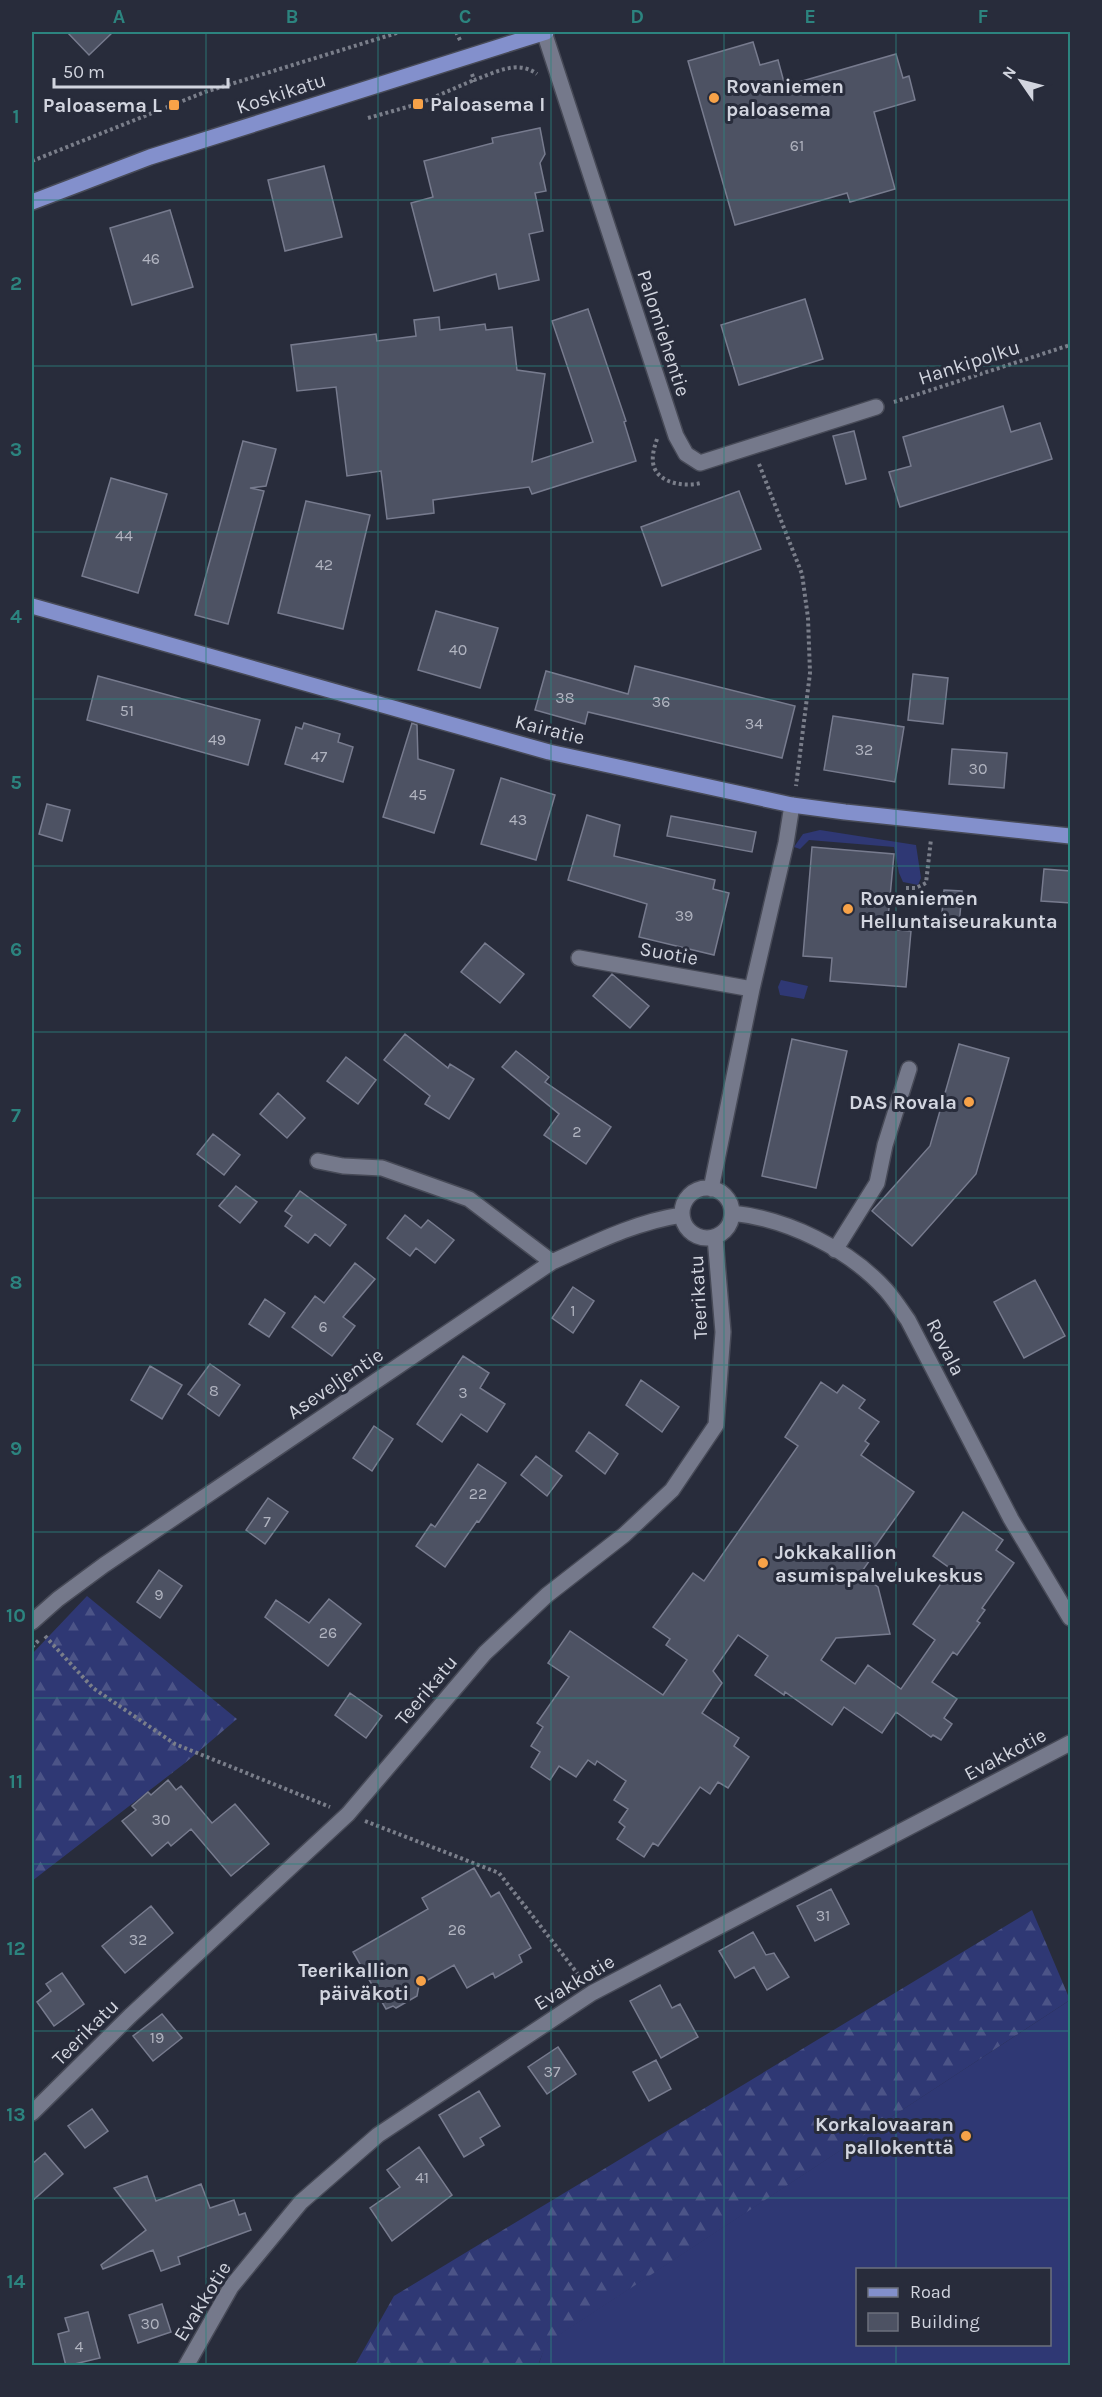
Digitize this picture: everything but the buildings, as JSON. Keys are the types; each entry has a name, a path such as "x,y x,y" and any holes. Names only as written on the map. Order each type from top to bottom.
{"main road":[{"name":"Koskikatu","path":"32,202 150,157 545,32"},
{"name":"Kairatie","path":"32,606 549,752 792,805 1071,836"}],"street":[{"name":"Palomiehentie","path":"545,32 676,436 686,454 700,463 876,407"},
{"path":"711,1189 752,988 786,843 792,805"},
{"name":"Suotie","path":"579,958 752,988"},
{"path":"835,1250 877,1183 885,1145 909,1069"},
{"path":"318,1161 343,1166 382,1168 469,1199 552,1263"},
{"path":"704,1189 711,1189 718,1191 728,1200 732,1213 727,1228 715,1237 700,1238 687,1229 682,1208 690,1195 704,1189"},
{"name":"Rovala","path":"732,1213 756,1216 807,1235 850,1258 886,1290 908,1320 1011,1519 1071,1618"},
{"name":"Aseveljentie","path":"32,1622 57,1599 104,1565 552,1263 618,1232 666,1217 682,1215"},
{"name":"Teerikatu","path":"32,2114 130,2016 348,1814 485,1653 547,1596 624,1535 672,1490 716,1425 723,1332 715,1237"},
{"name":"Evakkotie","path":"186,2366 231,2288 301,2202 378,2135 592,1993 1071,1743"}],"path":[{"path":"32,161 205,92 400,32"},
{"path":"368,118 418,104 474,80"},
{"name":"Hankipolku","path":"876,407 1071,345"},
{"path":"754,446 802,574 808,618 810,673 792,805"},
{"path":"906,888 916,888 926,883 931,836"},
{"path":"44,1635 93,1688 175,1744 499,1873 592,1993"}],"green space":[{"path":"820,830 916,845 921,878 918,885 903,882 894,847 809,840 800,849 794,847 803,834"},
{"path":"781,980 808,986 804,999 780,995 778,987"},
{"path":"87,1596 237,1719 185,1763 32,1881 32,1654"},
{"path":"1032,1910 1070,2000 547,2343 538,2365 355,2365 394,2296"},
{"name":"Korkalovaaran pallokenttä","path":"1070,2000 1070,2365 538,2366 546,2343"}],"place":[{"name":"Rovaniemen paloasema","path":"714,98"},
{"name":"Paloasema I","path":"418,104"},
{"name":"Paloasema L","path":"174,105"},
{"name":"Rovaniemen Helluntaiseurakunta","path":"848,909"},
{"name":"DAS Rovala","path":"969,1102"},
{"name":"Jokkakallion asumispalvelukeskus","path":"763,1563"},
{"name":"Teerikallion päiväkoti","path":"421,1981"},
{"name":"Korkalovaaran pallokenttä","path":"966,2136"}]}
